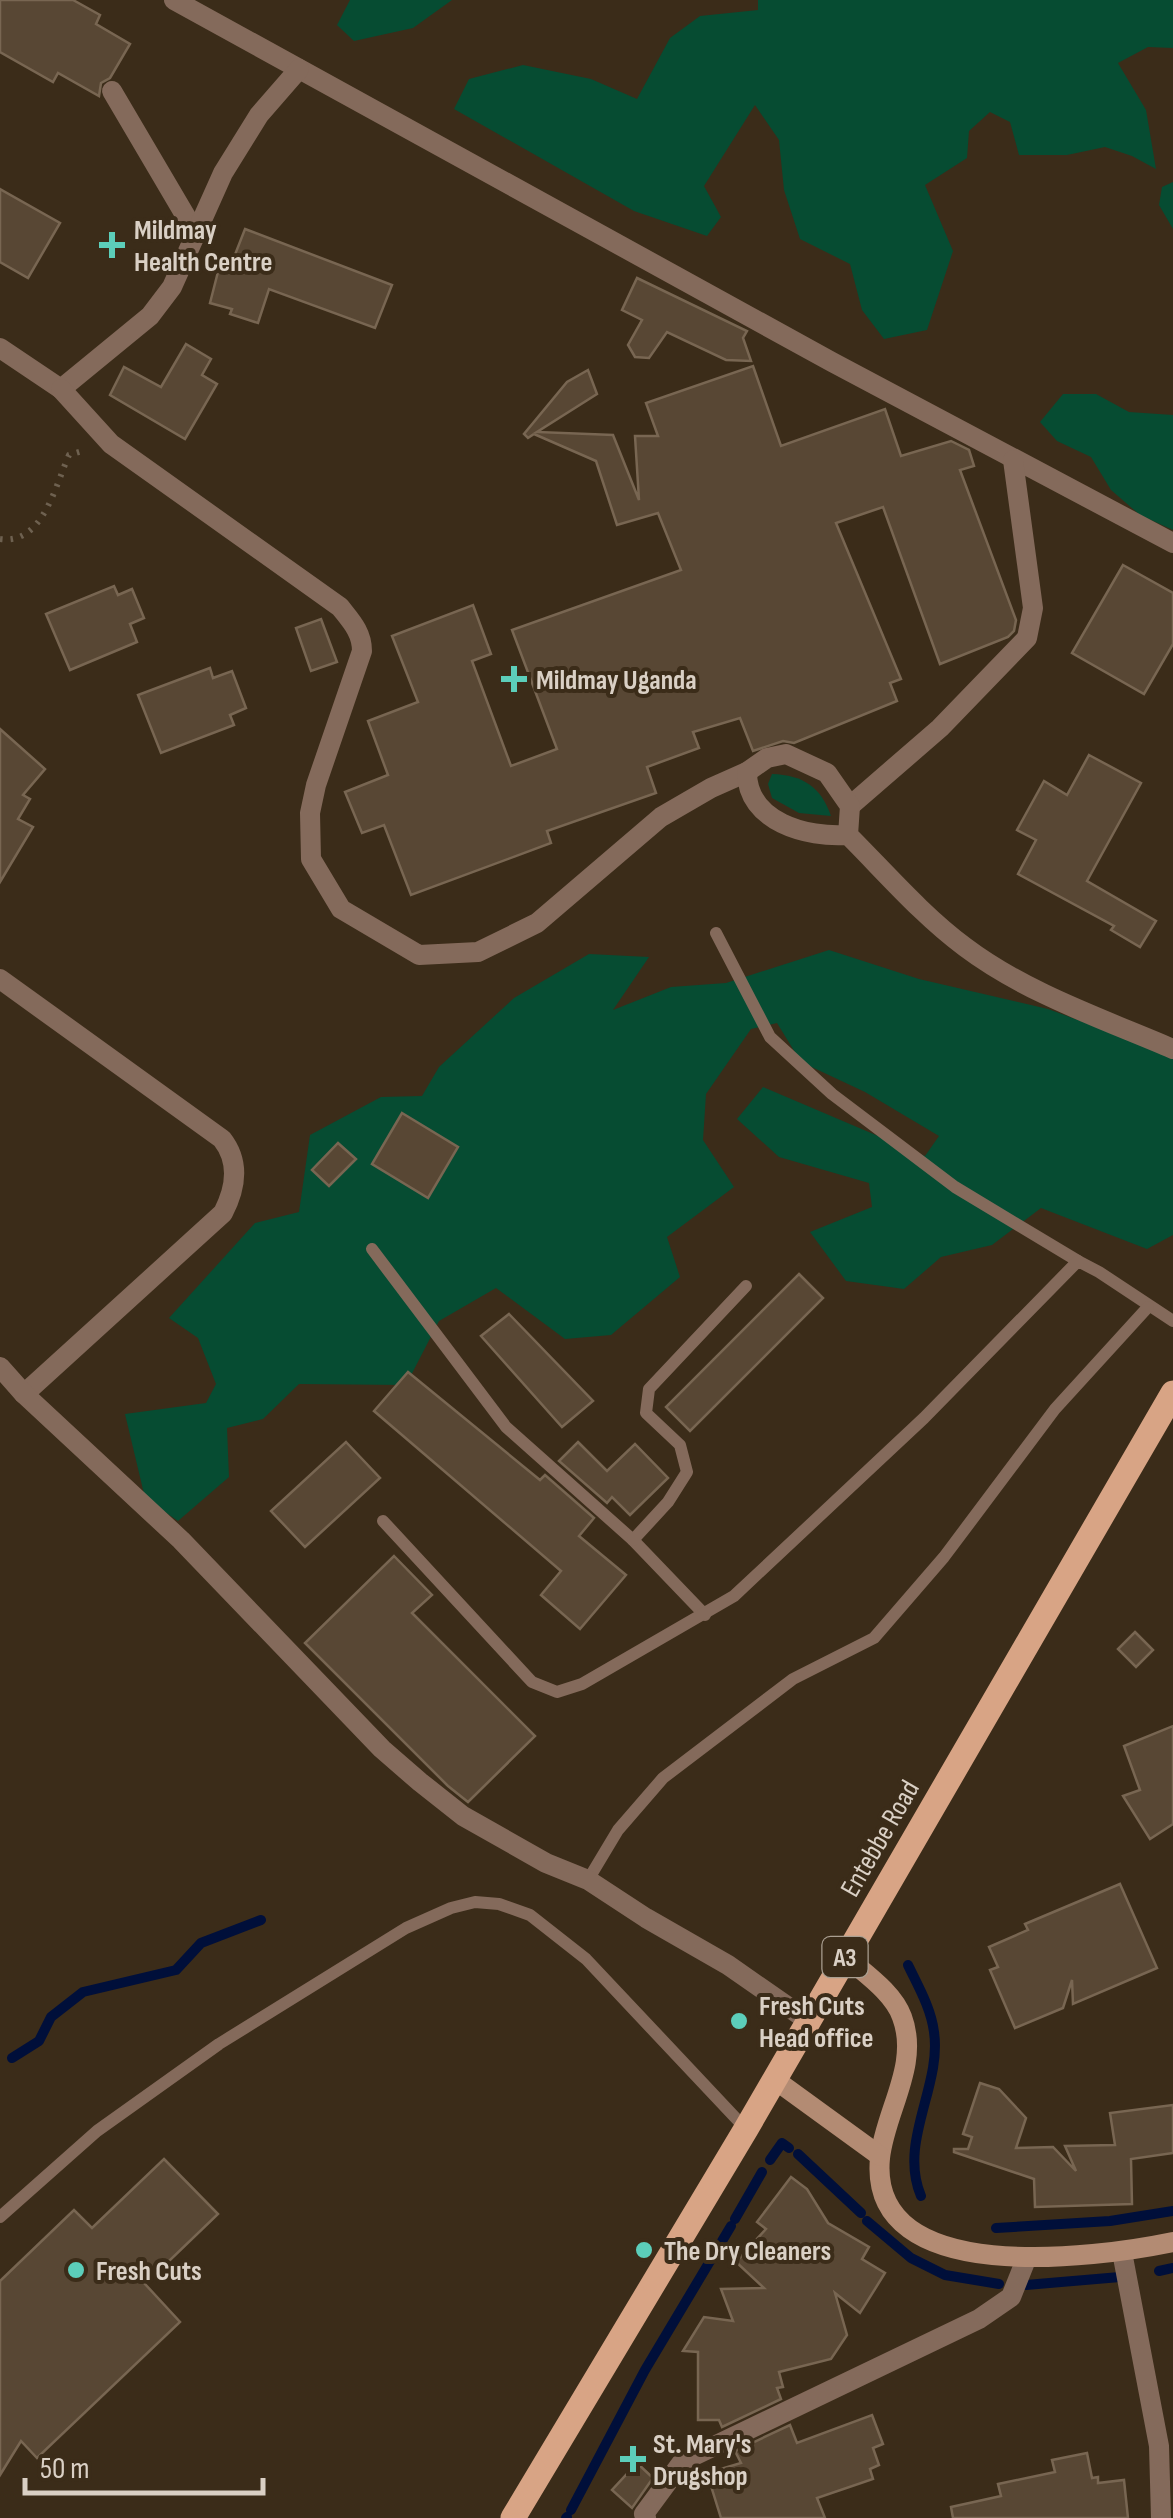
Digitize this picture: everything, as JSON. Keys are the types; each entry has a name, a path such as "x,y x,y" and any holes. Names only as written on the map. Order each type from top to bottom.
{"main road":[{"name":"Entebbe Road","path":"513,2518 746,2130 1170,1404"},
{"path":"845,1956 890,1997 902,2017 907,2057 880,2156 882,2189 897,2220 928,2239 989,2256 1122,2252 1173,2242"},
{"path":"774,2080 880,2156"}],"street":[{"path":"174,0 1013,460 1173,543"},
{"path":"61,389 150,316 172,287 223,173 259,114 299,69"},
{"path":"112,91 195,232"},
{"path":"0,348 61,389 111,444 340,607 356,626 362,638 362,651 310,812 311,859 341,909 418,954 478,952 537,923 661,818 767,758 786,754 828,773 850,806 848,834 932,922 1025,985 1173,1049"},
{"path":"850,806 940,728 1027,638 1033,608 1013,460"},
{"path":"746,772 746,786 762,810 792,828 824,836 848,834"},
{"path":"0,980 222,1139 232,1152 235,1165 232,1195 223,1212 24,1394"},
{"path":"0,1366 24,1394 181,1540 382,1749 420,1782 463,1816 546,1863 588,1880 728,1965 807,2020"},
{"path":"1122,2252 1160,2446 1160,2518"},
{"path":"646,2518 644,2514 683,2461 979,2319 1011,2297 1027,2257"}],"lane":[{"path":"716,933 770,1037 832,1094 955,1187 1173,1321"},
{"path":"372,1249 506,1427 633,1540 706,1614"},
{"path":"383,1521 532,1682 557,1692 582,1684 734,1596 924,1418 1078,1261"},
{"path":"633,1540 668,1502 687,1472 680,1445 646,1413 649,1389 746,1286"},
{"path":"588,1880 618,1830 663,1778 793,1679 874,1638 944,1557 1055,1409 1148,1308"},
{"path":"0,2217 96,2132 218,2044 406,1928 475,1902 498,1904 530,1915 586,1959 746,2130"}],"path":[{"path":"0,538 13,540 36,528 69,455 111,444"}],"green space":[{"path":"350,0 452,0 413,28 354,41 337,25"},
{"path":"758,0 1173,0 1173,48 1148,47 1118,63 1146,110 1156,169 1105,147 1067,155 1019,155 1010,122 990,112 969,131 967,158 925,185 953,251 927,330 884,339 862,310 850,264 800,239 784,190 779,140 755,105 704,186 721,217 707,236 634,211 454,109 469,79 523,65 591,79 637,99 670,38 700,16 758,10"},
{"path":"1173,182 1173,229 1159,205 1162,187"},
{"path":"1063,394 1096,394 1129,412 1173,415 1173,530 1140,515 1111,490 1091,457 1057,441 1040,422"},
{"path":"772,774 809,784 822,797 831,816 799,813 772,798 768,784"},
{"path":"829,950 919,979 1048,1009 1173,1055 1173,1235 1147,1249 1041,1208 992,1245 941,1257 904,1289 846,1281 810,1232 872,1207 869,1183 779,1157 737,1119 763,1087 925,1156 939,1136 865,1092 801,1062 777,1023 751,1029 706,1094 703,1140 734,1187 667,1237 680,1277 611,1335 565,1339 496,1288 439,1321 406,1385 299,1384 263,1419 227,1428 229,1477 178,1521 145,1498 125,1414 206,1403 216,1384 198,1338 169,1318 255,1223 299,1212 310,1135 381,1097 422,1096 439,1067 514,998 589,954 649,957 613,1010 671,987 726,983"}],"building":[{"path":"0,0 73,0 100,15 96,24 130,44 110,78 101,83 99,96 58,73 53,82 0,52"},
{"path":"0,189 60,223 28,278 0,262"},
{"path":"245,229 392,285 375,328 269,289 258,323 210,303 219,268 229,270"},
{"path":"637,278 747,331 743,338 751,361 726,360 667,332 649,358 635,357 628,345 642,320 622,310"},
{"path":"186,344 211,359 202,375 217,384 185,439 110,395 124,367 161,387"},
{"path":"753,366 781,446 885,409 901,456 951,441 969,450 974,466 960,470 1016,620 1014,631 1008,637 940,664 883,507 836,523 901,679 890,683 897,701 794,743 783,741 753,751 740,718 693,732 699,748 647,767 656,793 547,831 551,843 411,895 384,825 362,833 345,792 388,775 368,721 418,702 392,636 473,605 491,654 472,661 511,766 557,749 512,630 681,570 658,513 617,525 596,461 534,434 528,438 524,434 567,382 588,370 597,394 537,432 613,435 639,500 635,436 658,436 646,403"},
{"path":"1123,565 1173,593 1173,644 1144,694 1072,653"},
{"path":"114,586 118,595 132,589 144,618 130,624 137,642 70,670 46,614"},
{"path":"321,619 337,662 311,671 296,628"},
{"path":"210,668 213,678 232,671 246,708 230,715 234,725 161,753 138,695"},
{"path":"0,729 45,769 23,795 30,799 18,819 33,827 0,882"},
{"path":"1089,755 1141,783 1087,881 1156,921 1140,947 1111,930 1114,926 1018,874 1036,840 1017,830 1044,781 1067,795"},
{"path":"402,1113 458,1147 428,1198 372,1164"},
{"path":"338,1143 356,1159 329,1186 312,1170"},
{"path":"799,1274 823,1298 690,1431 666,1407"},
{"path":"509,1314 593,1401 562,1427 481,1336"},
{"path":"408,1372 540,1480 545,1475 594,1518 579,1536 626,1575 580,1629 541,1595 561,1571 374,1411"},
{"path":"346,1442 380,1478 305,1547 271,1511"},
{"path":"578,1442 607,1471 635,1444 668,1478 630,1515 612,1497 607,1503 559,1461"},
{"path":"394,1556 432,1595 412,1613 535,1736 468,1802 305,1643"},
{"path":"1135,1632 1153,1650 1136,1667 1118,1649"},
{"path":"1173,1726 1173,1824 1150,1839 1123,1796 1140,1790 1124,1746"},
{"path":"1120,1884 1157,1968 1073,2004 1072,1980 1063,2008 1015,2028 990,1970 998,1967 989,1947 1028,1930 1025,1924"},
{"path":"980,2083 999,2089 1026,2118 1016,2148 1053,2147 1076,2171 1065,2146 1115,2145 1110,2113 1173,2105 1173,2153 1131,2159 1132,2204 1035,2207 1034,2179 954,2152 968,2149 972,2137 963,2134"},
{"path":"164,2159 218,2214 145,2284 180,2322 37,2458 21,2441 0,2475 0,2281 74,2210 92,2228"},
{"path":"791,2177 807,2189 828,2223 869,2247 862,2259 885,2273 860,2313 835,2293 847,2335 831,2359 779,2372 783,2387 777,2388 781,2399 722,2427 719,2420 698,2420 698,2352 683,2351 704,2317 733,2321 721,2289 764,2288 736,2262 766,2229 757,2222"},
{"path":"872,2415 883,2444 873,2448 879,2465 870,2469 873,2479 817,2498 825,2518 721,2518 707,2473 741,2463 735,2451 790,2425 797,2443"},
{"path":"1087,2453 1092,2478 1098,2477 1098,2483 1124,2480 1128,2518 953,2518 951,2507 1001,2496 998,2484 1055,2472 1052,2460"},
{"path":"637,2463 653,2478 632,2508 612,2490"}],"waterway":[{"path":"12,2058 39,2041 51,2017 83,1992 176,1970 201,1943 261,1920"},
{"path":"908,1965 934,2032 932,2073 914,2155 921,2196"},
{"path":"770,2160 782,2143 789,2148"},
{"path":"798,2154 861,2213"},
{"path":"735,2219 762,2172"},
{"path":"996,2228 1110,2221 1173,2211"},
{"path":"867,2221 911,2258 945,2275 999,2284"},
{"path":"571,2510 645,2370 731,2226"},
{"path":"1159,2271 1173,2268"},
{"path":"1026,2285 1120,2277"}],"place":[{"name":"Mildmay Health Centre","path":"112,245"},
{"name":"Mildmay Uganda","path":"514,679"},
{"name":"Fresh Cuts Head office","path":"739,2021"},
{"name":"The Dry Cleaners","path":"644,2250"},
{"name":"Fresh Cuts","path":"76,2270"},
{"name":"St. Mary's Drugshop","path":"633,2459"}]}
